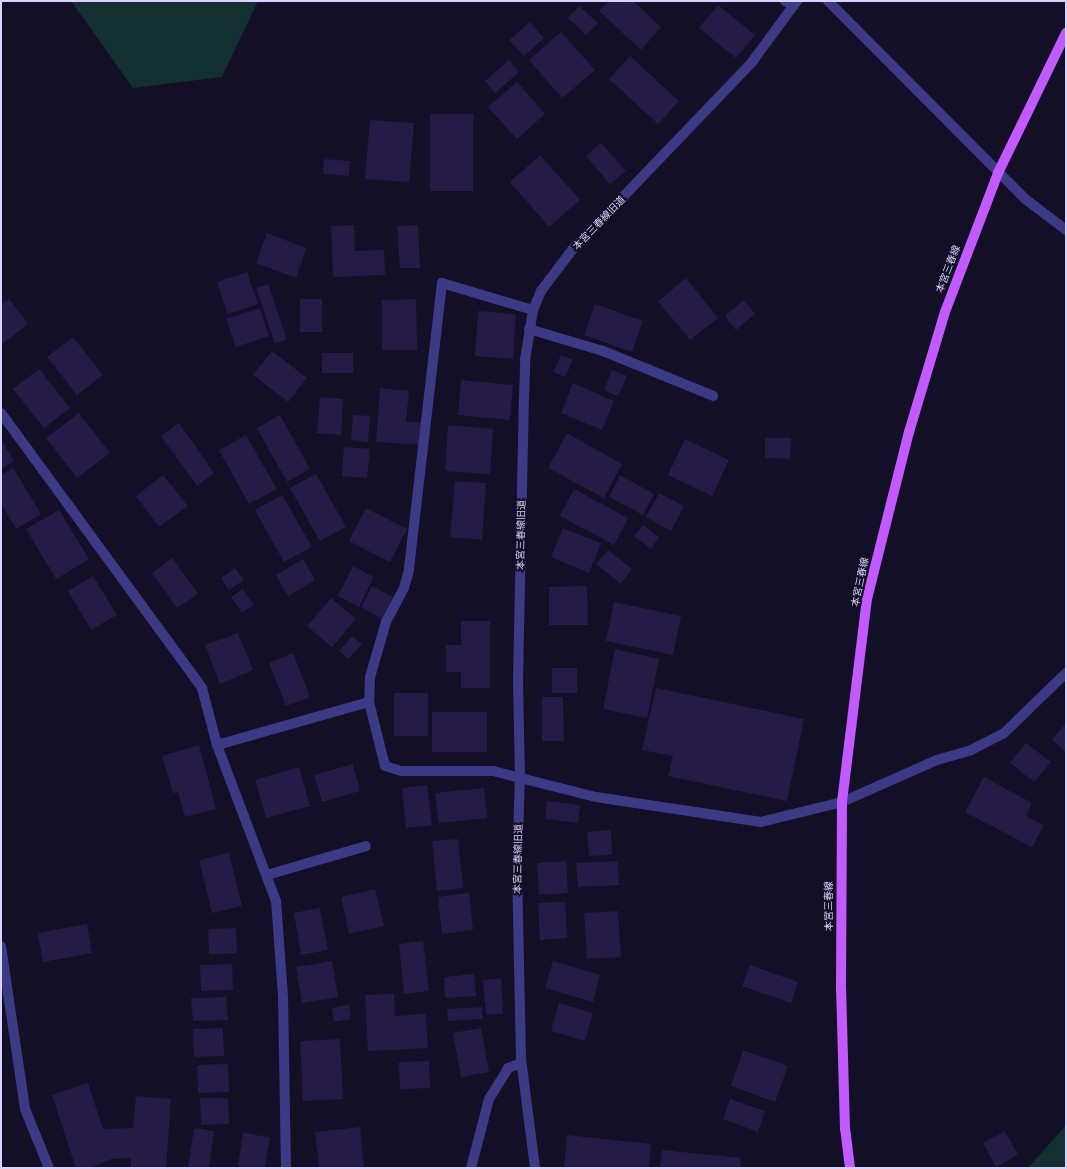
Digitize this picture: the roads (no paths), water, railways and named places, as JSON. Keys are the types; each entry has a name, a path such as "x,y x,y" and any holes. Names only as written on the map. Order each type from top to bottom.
{"main road":[{"name":"本宮三春線","path":"850,1168 844,1129 841,989 842,802 867,599 909,432 945,312 998,173 1066,33"}],"street":[{"path":"828,1 998,173 1024,198 1066,230"},
{"name":"本宮三春線旧道","path":"535,1168 521,1062 517,870 520,777 518,680 523,406 529,330 533,310 541,291 572,250 752,62 792,3"},
{"path":"533,310 442,283 409,570 404,588 386,622 370,677 369,702 385,766 401,771 493,771 596,797 761,822 842,802 900,775 937,760 971,750 1003,734 1066,673"},
{"path":"529,330 604,351 713,396"},
{"path":"1,413 202,688 217,745 276,901 280,939 286,1168"},
{"path":"217,745 369,702"},
{"path":"267,875 366,846"},
{"path":"1,946 25,1108 49,1168"},
{"path":"471,1168 489,1099 508,1068 521,1062"}]}
